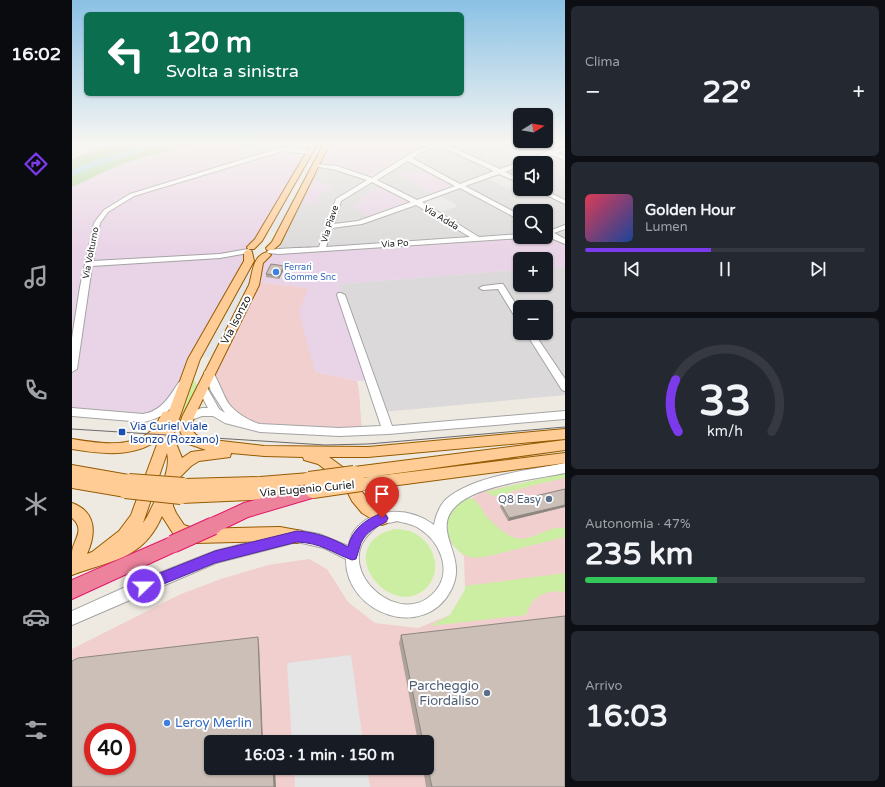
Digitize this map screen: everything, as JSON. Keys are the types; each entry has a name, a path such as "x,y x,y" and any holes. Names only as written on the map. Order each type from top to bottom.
{"highway":[{"path":"72,590 244,511 311,485"}],"main road":[{"name":"Via Isonzo","path":"97,558 124,536 137,519 194,360 249,260 249,250 258,241 294,180"},
{"name":"Via Isonzo","path":"187,423 209,372 254,285 259,262 276,244 309,180"},
{"path":"249,250 251,255 257,257 269,251"},
{"path":"194,360 194,370 202,387"},
{"path":"72,444 116,448 135,445 146,441 156,434 160,428 188,375"},
{"path":"187,423 191,438 203,444 264,451"},
{"path":"172,476 186,462 196,456 214,453 264,451 368,452 565,434"},
{"path":"72,567 120,552 141,537 152,522 166,492 176,463 175,454 166,435"},
{"name":"Via Eugenio Curiel","path":"72,482 182,491 311,485 565,446"},
{"path":"297,452 322,460 330,465 348,479 357,496 367,508 382,518"},
{"name":"Via Eugenio Curiel","path":"357,479 565,458"},
{"name":"Via Eugenio Curiel","path":"72,472 127,486"},
{"path":"166,492 166,506 169,516 176,527 179,530 196,536 280,534 297,536"},
{"path":"72,509 80,514 84,521 86,538 81,552 72,564"}],"street":[{"name":"Via Volturno","path":"72,369 84,287 90,264 96,222 106,211 132,195 182,180"},
{"name":"Via Piave","path":"322,248 338,200 372,180"},
{"name":"Via Adda","path":"374,180 476,238"},
{"path":"448,180 513,214"},
{"path":"329,226 360,223 476,180"},
{"path":"552,196 565,202"},
{"path":"553,231 565,227"},
{"name":"Via Po","path":"269,251 513,236"},
{"path":"553,236 565,242"},
{"path":"90,264 220,256 249,250"},
{"path":"483,288 500,286 513,307"},
{"path":"341,295 388,430"},
{"path":"534,340 565,388"},
{"path":"209,372 216,391 226,408 247,425"},
{"path":"72,412 143,418 154,417 163,412 188,375"},
{"path":"202,387 215,412"},
{"path":"187,423 202,412 215,412 229,420 247,425 278,429 339,432 388,430 565,415"},
{"path":"446,549 438,536 426,526 412,519 397,516 382,518 370,524 361,532 355,542 352,555 352,568 357,581 365,592 376,602 390,608 404,611 418,610 431,605 441,596 448,585 451,573 450,561 446,549 440,533 444,511 454,500 468,492 494,484 565,468"},
{"path":"72,618 215,557 297,536 311,537 352,555"}],"shaded area":[{"path":"88,180 290,180 259,238 249,250 248,257 188,375 154,417 72,412 72,187"},
{"path":"309,180 365,180 383,187 374,194 361,198 364,201 355,206 372,218 414,202 382,180 408,180 435,195 459,186 448,180 513,180 513,196 553,196 553,180 565,180 565,242 553,237 553,204 513,204 513,236 271,251 297,202 315,203 320,193 332,187 327,184 307,182"},
{"path":"408,180 446,180 460,186 435,195"},
{"path":"490,180 509,180 513,182 513,186 507,188"},
{"path":"307,182 333,186 320,193 316,204 297,202"},
{"path":"383,187 408,202 368,216 353,205 364,201 360,198 374,194 370,191"},
{"path":"440,196 458,206 441,212 423,202"},
{"path":"286,199 295,200 278,234 270,231"},
{"path":"513,237 513,244 553,244 553,237 565,242 565,266 553,267 553,252 513,252 513,271 338,284 371,380 357,381 315,372 299,312 308,288 255,282 259,267 271,251"},
{"path":"565,266 565,395 383,412 338,284 513,271 513,292 553,292 553,267"},
{"path":"247,268 257,269 255,277 214,358 199,356"},
{"path":"255,282 309,288 315,372 357,381 362,432 260,428 226,408 209,372"},
{"path":"565,474 565,787 72,787 72,649 181,594 221,579 268,565 309,559 327,569 348,602 375,623 418,628 450,615 465,590 464,556 450,542 446,527 457,507 484,491"},
{"path":"351,655 362,735 292,735 287,663"},
{"path":"294,775 368,775 370,787 295,787"}],"green space":[{"path":"72,180 88,180 72,187"},
{"path":"192,376 198,387 183,416 179,428 175,427"},
{"path":"565,473 565,478 500,495 494,496 485,492"},
{"path":"470,498 478,504 488,518 512,537 522,539 528,538 552,529 565,528 565,537 489,556 475,558 467,556 458,551 452,543 448,525 449,516 453,508 460,502"},
{"path":"394,529 409,531 421,537 427,543 434,557 435,573 432,580 427,587 413,596 398,596 384,589 373,578 367,565 367,550 375,538"},
{"path":"565,573 565,592 551,592 541,595 532,603 526,615 430,626 450,615 465,590 465,586"}],"building":[{"name":"Ferrari Gomme Snc","path":"271,264 284,266 279,276 266,274"},
{"name":"Q8 Easy","path":"565,489 565,505 509,518 501,504"},
{"name":"Parcheggio Fiordaliso","path":"565,616 565,787 432,787 429,775 434,775 434,735 422,735 401,635"},
{"name":"Leroy Merlin","path":"258,637 262,735 204,735 204,775 273,775 274,787 72,787 72,661 78,658"}],"tram line":[{"path":"72,429 325,445 368,444 565,427"}],"place":[{"name":"Ferrari Gomme Snc","path":"276,272"},
{"name":"Via Curiel Viale Isonzo (Rozzano)","path":"122,432"},
{"name":"Q8 Easy","path":"549,499"},
{"name":"Parcheggio Fiordaliso","path":"487,693"},
{"name":"Leroy Merlin","path":"167,723"}],"route":[{"path":"144,586 215,557 297,536 311,537 332,544 352,555 355,542 361,532 370,524 382,518"}]}
